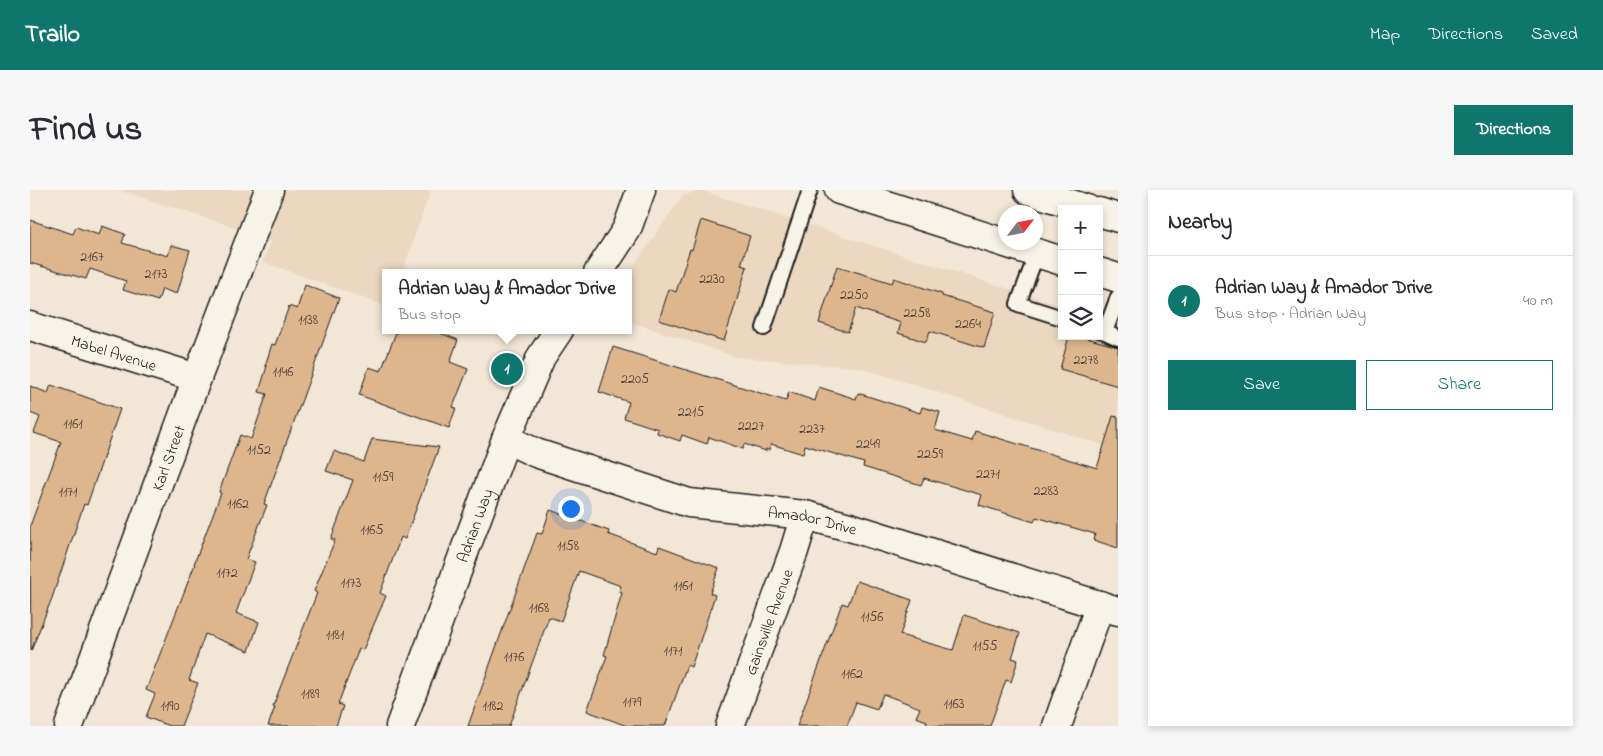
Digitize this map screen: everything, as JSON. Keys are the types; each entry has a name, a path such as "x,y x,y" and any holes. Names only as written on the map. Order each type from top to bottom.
{"street":[{"path":"601,269 627,229 641,190"},
{"path":"839,190 1049,257"},
{"path":"1028,190 1055,194 1078,205"},
{"name":"Karl Street","path":"69,726 197,378 263,191"},
{"path":"1103,213 1118,218"},
{"path":"1103,273 1118,278"},
{"name":"Mabel Avenue","path":"30,326 197,378"},
{"name":"Adrian Way","path":"400,726 506,439 541,357 556,334"},
{"name":"Amador Drive","path":"506,439 536,453 688,503 804,515 853,528 1109,608"},
{"name":"Gainsville Avenue","path":"730,726 794,551 804,515"},
{"path":"1057,726 1109,608"}],"lane":[{"path":"764,328 810,190"},
{"path":"1049,257 1018,304 1058,317"},
{"path":"1103,329 1118,297"},
{"path":"1103,331 1118,338"}],"shaded area":[{"path":"118,190 431,190 403,269 382,269 382,305 263,262 270,241"},
{"path":"700,190 1058,305 1058,340 1103,340 1103,319 1118,324 1118,450 861,368 736,357 632,322 631,269 682,196"}],"building":[{"path":"30,220 73,234 76,227 99,235 102,226 125,234 122,243 168,256 171,245 190,250 177,294 162,289 158,301 123,290 126,281 90,269 86,279 30,263"},
{"path":"701,220 750,236 741,265 747,267 724,341 659,320 669,289 676,292"},
{"path":"837,266 892,283 894,278 942,294 942,296 995,312 984,348 930,331 926,342 898,333 901,323 856,308 848,332 819,323"},
{"path":"305,285 339,298 264,504 267,505 246,559 255,562 236,613 259,622 249,651 205,634 189,680 198,683 181,726 169,726 146,717 155,694 146,690 195,564 240,435 251,439 267,394 259,392 272,344 275,345 289,306 297,309"},
{"path":"395,334 443,334 458,340 450,362 468,369 453,407 456,408 449,428 359,395 369,367 381,371"},
{"path":"1068,340 1094,340 1118,347 1118,386 1060,369"},
{"path":"613,347 786,401 789,392 815,401 819,387 856,399 858,393 920,413 922,407 940,412 935,430 972,441 975,431 1097,468 1113,416 1118,417 1118,548 1093,540 1095,534 1036,517 1034,522 979,505 982,495 924,478 921,485 863,467 864,463 805,445 803,454 771,444 769,450 766,449 766,451 744,444 743,449 709,437 707,444 682,435 680,441 657,433 658,429 624,418 629,402 599,392"},
{"path":"51,385 120,409 87,505 84,504 52,598 31,651 30,526 61,442 34,433 40,417 30,413 30,386 48,393"},
{"path":"372,439 439,447 405,539 401,537 380,593 386,596 363,650 359,649 338,704 343,706 336,726 268,726 275,707 273,706 317,593 314,591 335,540 331,539 353,480 326,471 334,451 364,462"},
{"path":"550,510 609,531 608,534 657,552 659,546 719,568 710,593 715,595 700,641 691,667 687,665 665,726 627,726 587,711 607,656 604,655 622,593 619,592 621,586 579,571 561,621 549,617 509,726 468,726 537,533 542,534"},
{"path":"857,581 912,600 900,635 953,650 964,615 1020,633 1012,658 1018,660 1011,682 1006,680 990,726 925,726 927,721 916,717 920,708 883,694 877,709 856,702 847,726 797,726 842,603 848,605"}],"place":[{"name":"Adrian Way & Amador Drive","path":"507,369"}]}
